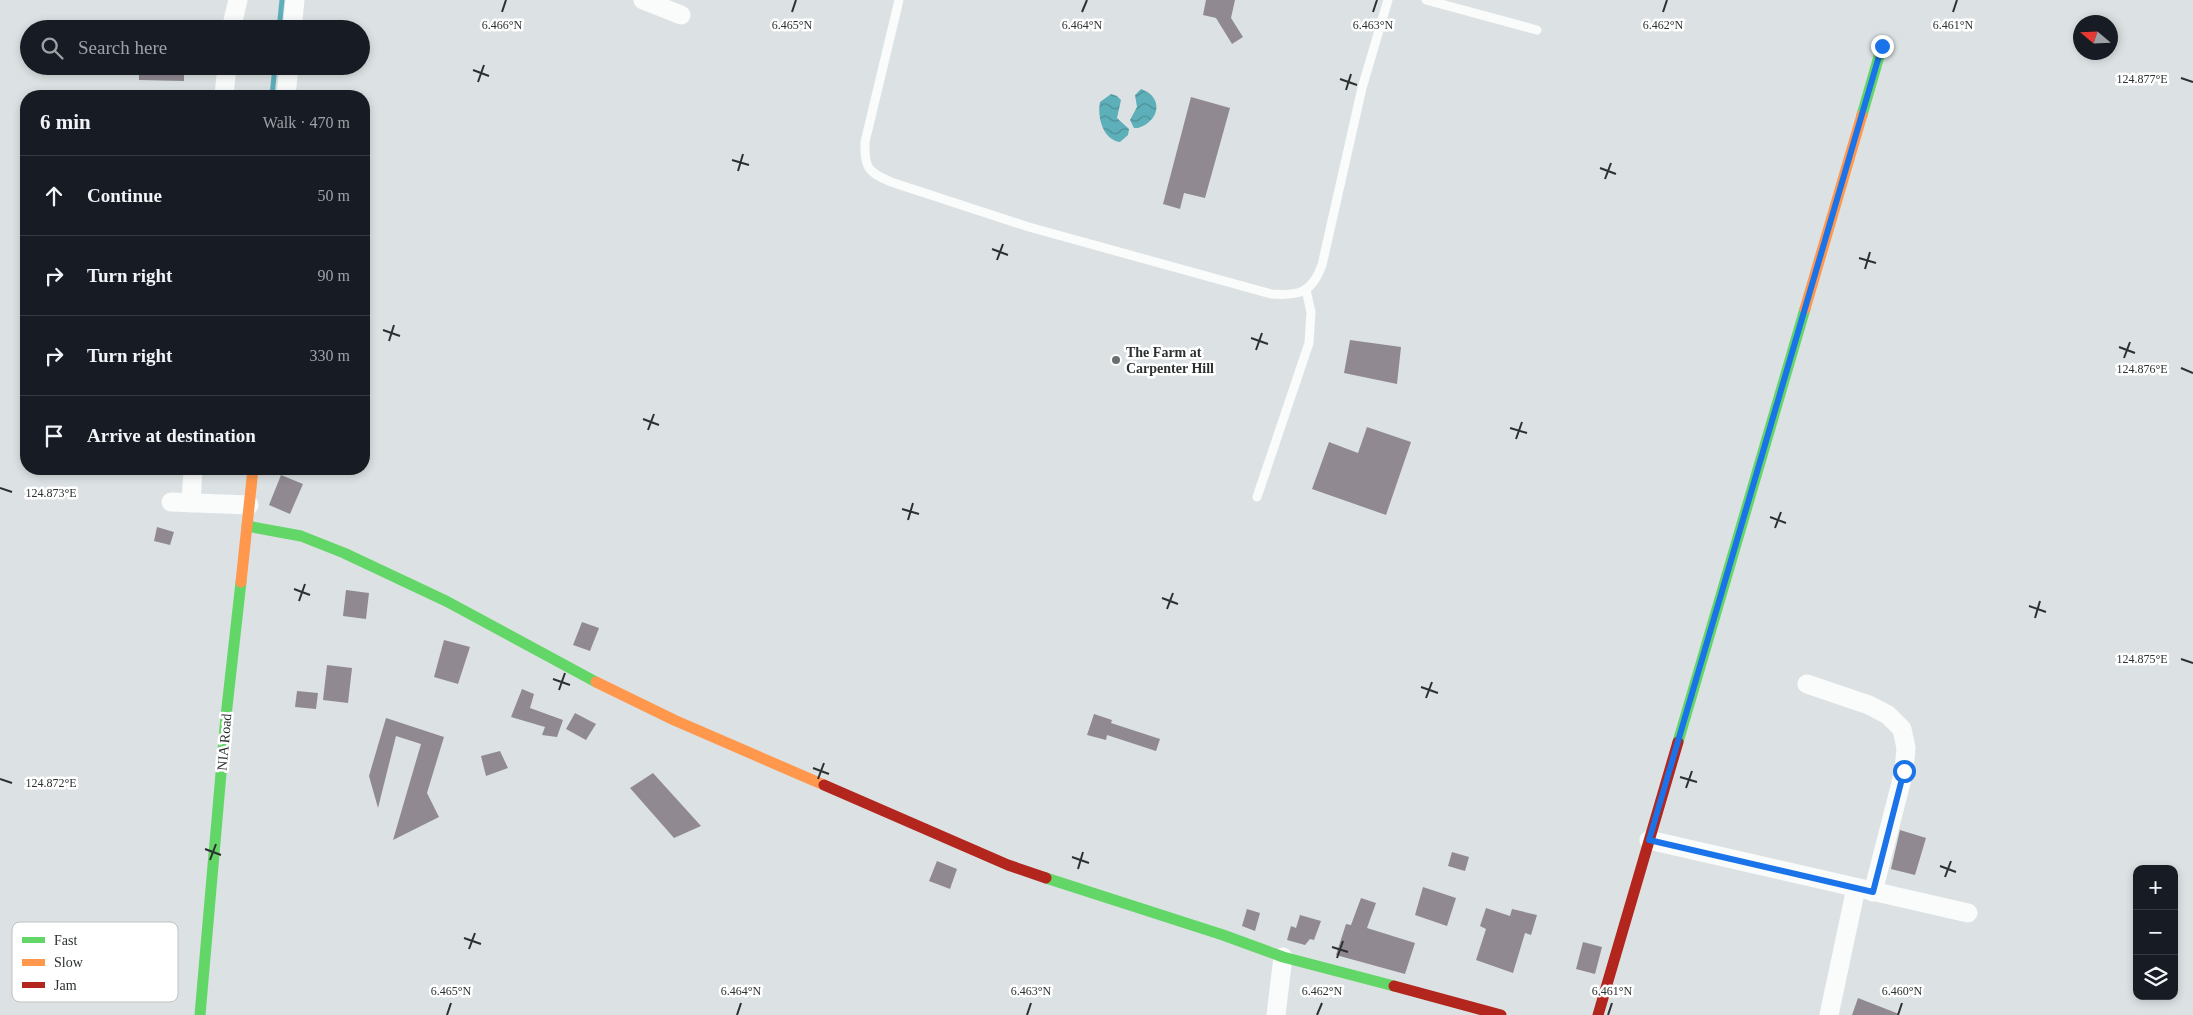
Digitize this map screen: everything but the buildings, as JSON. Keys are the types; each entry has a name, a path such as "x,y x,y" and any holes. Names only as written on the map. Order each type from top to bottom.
{"street":[{"path":"233,20 238,0"},
{"path":"293,20 295,0"},
{"path":"643,0 681,15"},
{"path":"1598,1015 1882,46"},
{"path":"225,90 226,75"},
{"path":"287,90 288,75"},
{"path":"190,503 192,475"},
{"name":"NIA Road","path":"200,1015 226,716 252,475"},
{"path":"171,502 249,505"},
{"path":"247,526 301,536 344,553 446,601 562,665 674,720 1008,865 1223,935 1283,957 1501,1015"},
{"path":"1807,684 1868,705 1888,715 1902,728 1906,748 1904,771 1865,890 1829,1015"},
{"path":"1649,840 1968,913"},
{"path":"1276,1015 1283,957"}],"lane":[{"path":"899,0 865,142 864,158 868,169 878,176 1028,227 1271,294 1293,295 1306,290 1317,279 1322,265 1362,88 1388,0"},
{"path":"1426,0 1537,30"},
{"path":"1257,497 1308,343 1311,312 1306,290"}],"water":[{"path":"1141,89 1153,97 1156,103 1155,115 1145,125 1134,128 1130,120 1137,107 1135,95"},
{"path":"1111,94 1121,100 1117,118 1129,129 1128,135 1120,142 1109,137 1105,132 1099,114 1100,102"}],"waterway":[{"path":"280,20 282,0"},
{"path":"273,90 274,75"}],"traffic: fast":[{"path":"1862,115 1882,46"},
{"path":"1678,742 1805,309"},
{"path":"247,526 301,536 344,553 446,601 596,682"},
{"path":"200,1015 226,716 241,582"},
{"path":"1046,878 1223,935 1283,957 1394,986"}],"traffic: slow":[{"path":"1805,309 1862,115"},
{"path":"241,582 252,475"},
{"path":"596,682 674,720 824,785"}],"traffic: jam":[{"path":"1598,1015 1678,742"},
{"path":"824,785 1008,865 1046,878"},
{"path":"1394,986 1501,1015"}],"place":[{"name":"The Farm at Carpenter Hill","path":"1116,360"}],"route":[{"path":"1882,46 1649,840 1873,892 1904,771"}]}
